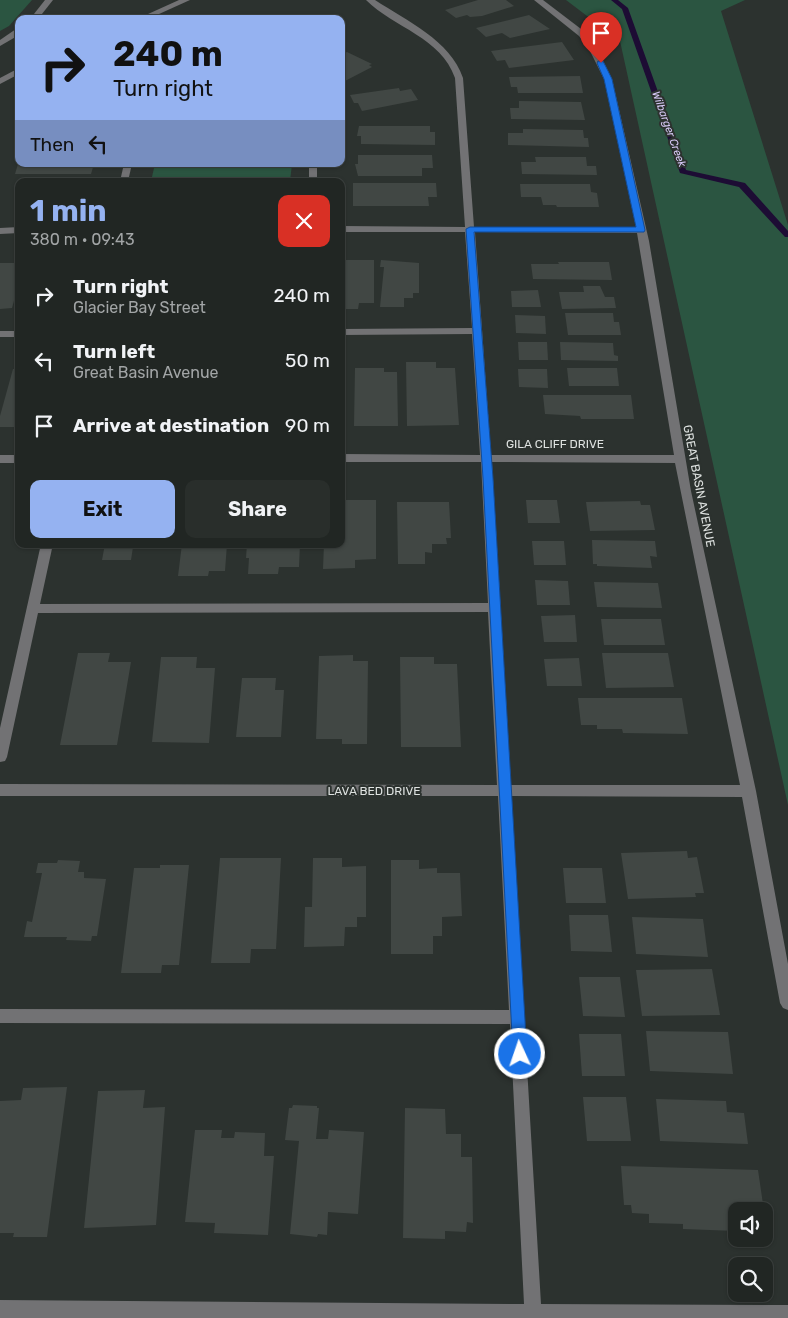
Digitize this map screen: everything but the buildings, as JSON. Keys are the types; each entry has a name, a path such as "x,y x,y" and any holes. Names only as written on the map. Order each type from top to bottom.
{"street":[{"path":"37,15 49,0"},
{"path":"150,15 186,0"},
{"path":"370,0 438,46 454,64 459,78 478,331 495,606 533,1312"},
{"name":"GREAT BASIN AVENUE","path":"538,0 582,34 593,48 608,79 641,230 679,459 748,791 788,1003"},
{"path":"0,44 15,34"},
{"path":"0,82 15,73"},
{"path":"345,229 641,230"},
{"path":"0,231 15,230"},
{"path":"345,332 478,331"},
{"path":"0,334 15,334"},
{"name":"GILA CLIFF DRIVE","path":"345,458 679,459"},
{"path":"0,459 15,459"},
{"path":"0,757 46,548"},
{"path":"33,608 495,606"},
{"name":"LAVA BED DRIVE","path":"0,790 748,791"},
{"path":"0,1016 518,1017"},
{"path":"0,1309 181,1313 488,1315 533,1312 788,1314"}],"green space":[{"path":"0,0 32,0 19,15 15,15 15,19 9,26 0,31"},
{"path":"566,0 745,0 721,11 788,225 788,805 620,41"},
{"path":"154,167 292,167 290,178 152,178"}],"waterway":[{"name":"Wilbarger Creek","path":"614,0 625,8 683,171 742,185 788,235"}],"route":[{"path":"520,1054 488,478 470,229 641,230 608,79 601,63"}]}
